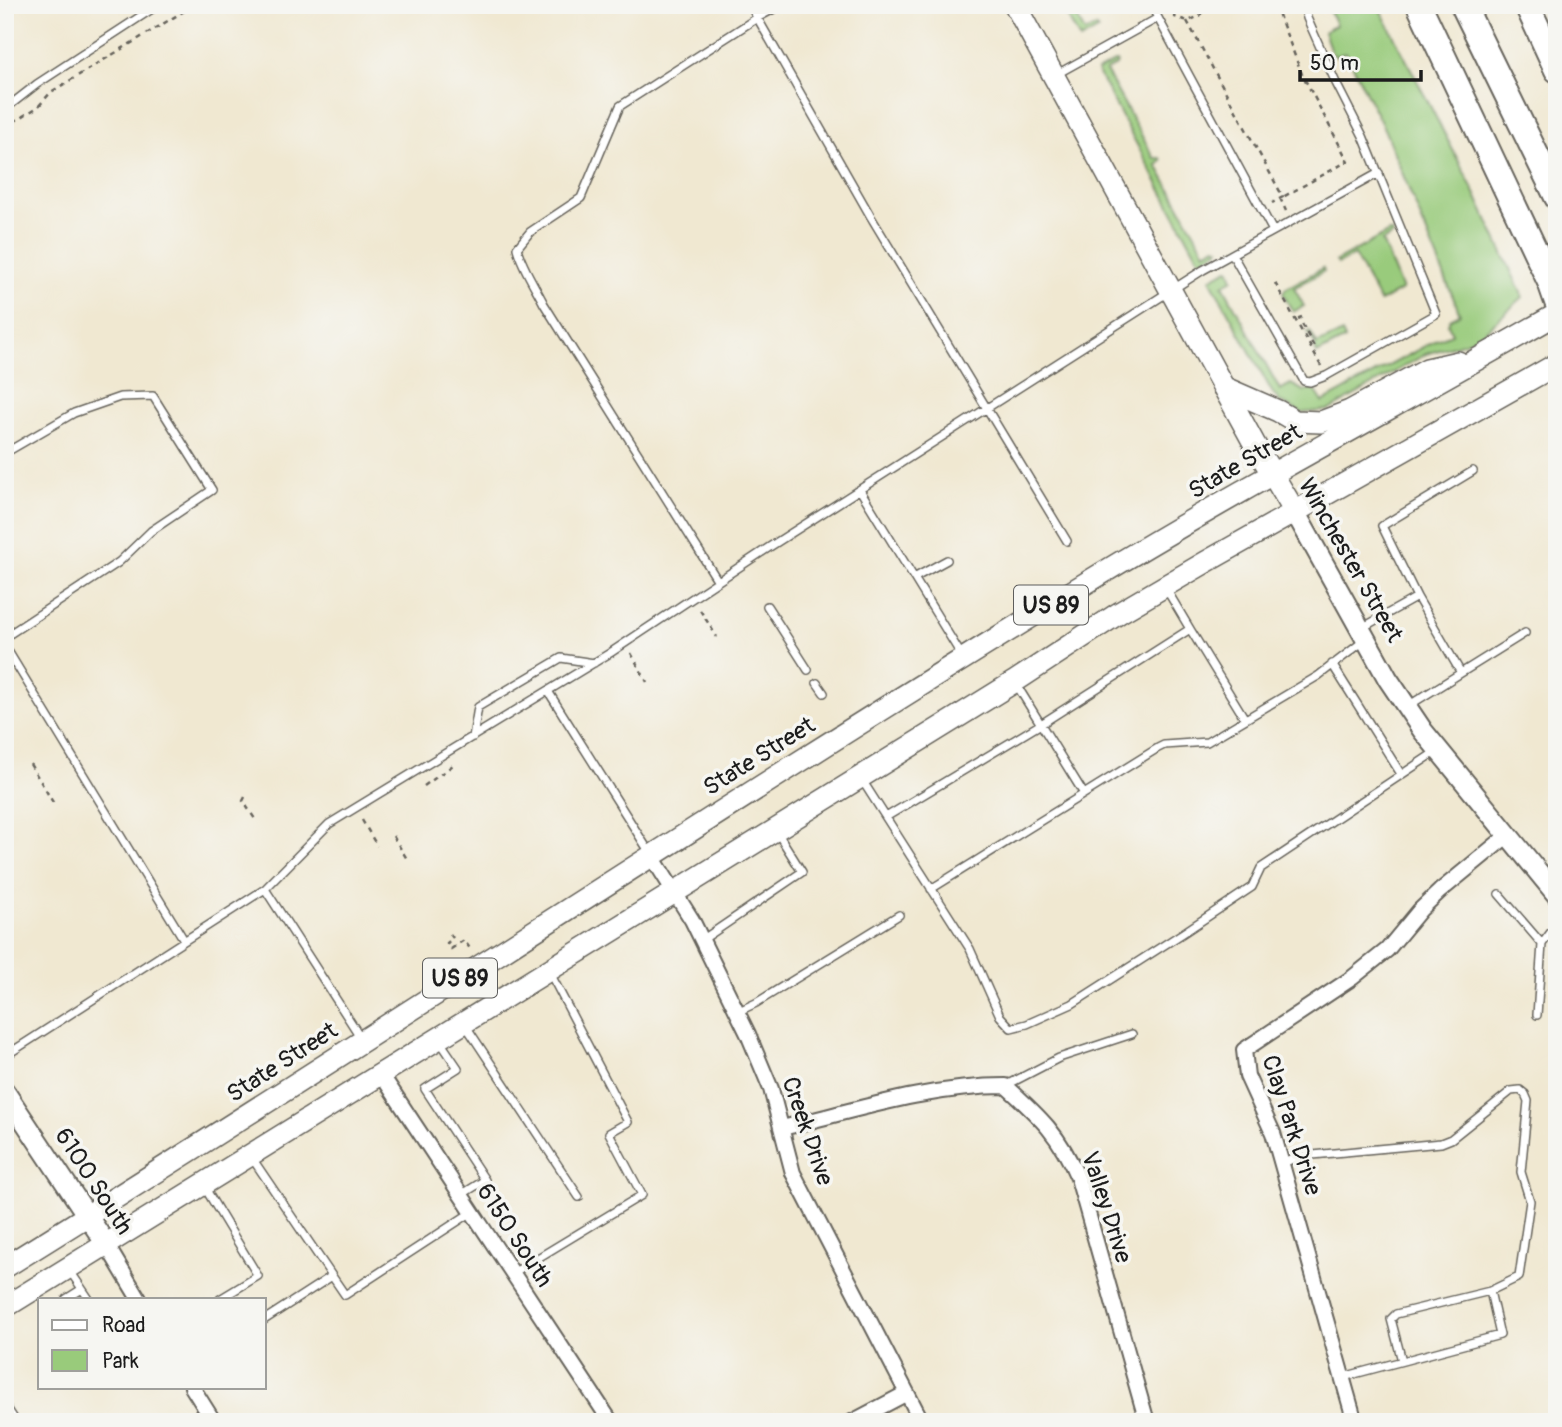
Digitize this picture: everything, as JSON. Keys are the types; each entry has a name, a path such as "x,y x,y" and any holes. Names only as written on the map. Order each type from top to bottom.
{"highway":[{"path":"1419,5 1557,302"},
{"path":"1463,5 1557,197"},
{"path":"1527,5 1557,70"}],"main road":[{"name":"Winchester Street","path":"1015,5 1223,387 1363,635 1407,707 1439,750 1557,895"},
{"name":"State Street","path":"5,1267 651,855 1100,575 1557,314"},
{"path":"1223,387 1295,421 1321,422 1350,411 1427,369 1487,354"},
{"name":"US 89","path":"5,1307 39,1294 68,1268 106,1244 1014,682 1164,586 1557,364"},
{"name":"6100 South","path":"5,1092 106,1244"}],"street":[{"name":"Clay Park Drive","path":"1355,1422 1273,1133 1247,1076 1244,1050 1352,978 1387,950 1420,910 1508,835"},
{"name":"Creek Drive","path":"651,855 702,940 737,1012 771,1089 793,1172 922,1422"},
{"name":"6150 South","path":"381,1074 611,1422"},
{"path":"782,1128 936,1091 972,1086 1006,1086"},
{"name":"Valley Drive","path":"1006,1086 1045,1121 1069,1157 1078,1178 1147,1422"},
{"name":"6100 South","path":"106,1244 138,1298"},
{"path":"193,1388 214,1422"},
{"path":"852,1422 907,1393"}],"lane":[{"path":"5,109 37,84 159,5"},
{"path":"750,5 870,218 1067,541"},
{"path":"718,581 544,304 534,281 521,263 517,248 530,232 581,198 620,106 781,5"},
{"path":"1151,5 1273,231"},
{"path":"1232,254 1304,381 1310,382 1326,376 1436,314 1379,173 1311,29 1304,5"},
{"path":"1053,76 1158,18"},
{"path":"5,1056 265,888 329,824 594,663 1170,290 1379,173"},
{"path":"5,453 74,412 120,397 153,396 212,489 151,531 120,562 5,637"},
{"path":"1461,673 1417,597 1382,526 1473,471"},
{"path":"860,490 965,659"},
{"path":"914,578 947,560"},
{"path":"1164,586 1245,719"},
{"path":"931,889 1164,745 1207,742 1318,676 1363,635 1417,597"},
{"path":"767,606 808,670"},
{"path":"886,817 1041,724 1190,629"},
{"path":"1407,707 1525,632"},
{"path":"5,646 184,940"},
{"path":"473,737 478,707 561,658 594,663"},
{"path":"1332,664 1401,774"},
{"path":"1014,682 1084,794"},
{"path":"817,683 824,693"},
{"path":"548,691 651,855"},
{"path":"860,776 970,949 1000,1016 1011,1027 1027,1024 1072,1004 1252,887 1261,867 1439,750"},
{"path":"702,940 802,872 775,829"},
{"path":"265,888 363,1041"},
{"path":"1499,894 1542,944"},
{"path":"737,1012 899,915"},
{"path":"1537,1015 1542,944 1557,924"},
{"path":"512,1273 642,1195 609,1133 628,1122 548,970"},
{"path":"464,1022 579,1197"},
{"path":"1006,1086 1059,1058 1132,1034"},
{"path":"438,1038 458,1068 425,1090 485,1180 461,1195"},
{"path":"1282,1163 1302,1156 1441,1143 1451,1139 1511,1091 1520,1090 1528,1101 1521,1172 1530,1201 1519,1277 1490,1291 1396,1314 1391,1319 1402,1361"},
{"path":"250,1155 345,1294 472,1212"},
{"path":"203,1184 258,1276 222,1298"},
{"path":"68,1268 88,1298"},
{"path":"266,1319 332,1276"},
{"path":"68,1298 82,1289"},
{"path":"1343,1377 1500,1335 1490,1291"},
{"path":"5,1405 16,1422"}],"path":[{"path":"5,127 38,107 51,92 194,5"},
{"path":"1168,5 1175,17 1187,21 1200,16 1206,5"},
{"path":"1274,211 1270,204 1348,161 1302,74 1275,5"},
{"path":"1187,21 1283,197"},
{"path":"1275,283 1321,366"},
{"path":"1294,316 1300,318 1314,346 1311,348"},
{"path":"700,610 717,637"},
{"path":"631,653 647,682"},
{"path":"424,786 456,763"},
{"path":"30,764 54,804"},
{"path":"245,797 243,801 255,819"},
{"path":"362,820 377,846"},
{"path":"393,836 407,859"},
{"path":"450,934 453,938 447,943 451,949 464,940 471,950"}],"green space":[{"path":"1061,5 1070,5 1085,32 1096,27 1098,30 1080,40"},
{"path":"1317,5 1378,5 1474,191 1523,297 1484,332 1469,341 1426,354 1329,410 1302,413 1280,402 1272,392 1210,279 1230,270 1233,279 1223,285 1280,390 1291,384 1304,391 1315,390 1323,402 1436,340 1452,334 1448,324 1450,319 1460,314 1385,131 1346,52 1336,56 1332,54 1324,32 1336,25 1328,7 1320,9"},
{"path":"1117,62 1116,65 1106,71 1154,158 1161,158 1162,161 1157,165 1205,252 1216,246 1219,248 1200,261 1097,71"},
{"path":"1393,232 1393,235 1382,241 1402,290 1380,302 1354,255 1338,264 1336,261"},
{"path":"1323,268 1324,271 1294,288 1304,306 1293,312 1283,294 1285,289"},
{"path":"1310,331 1317,344 1342,333 1345,339 1317,354 1316,346 1308,332"}]}
